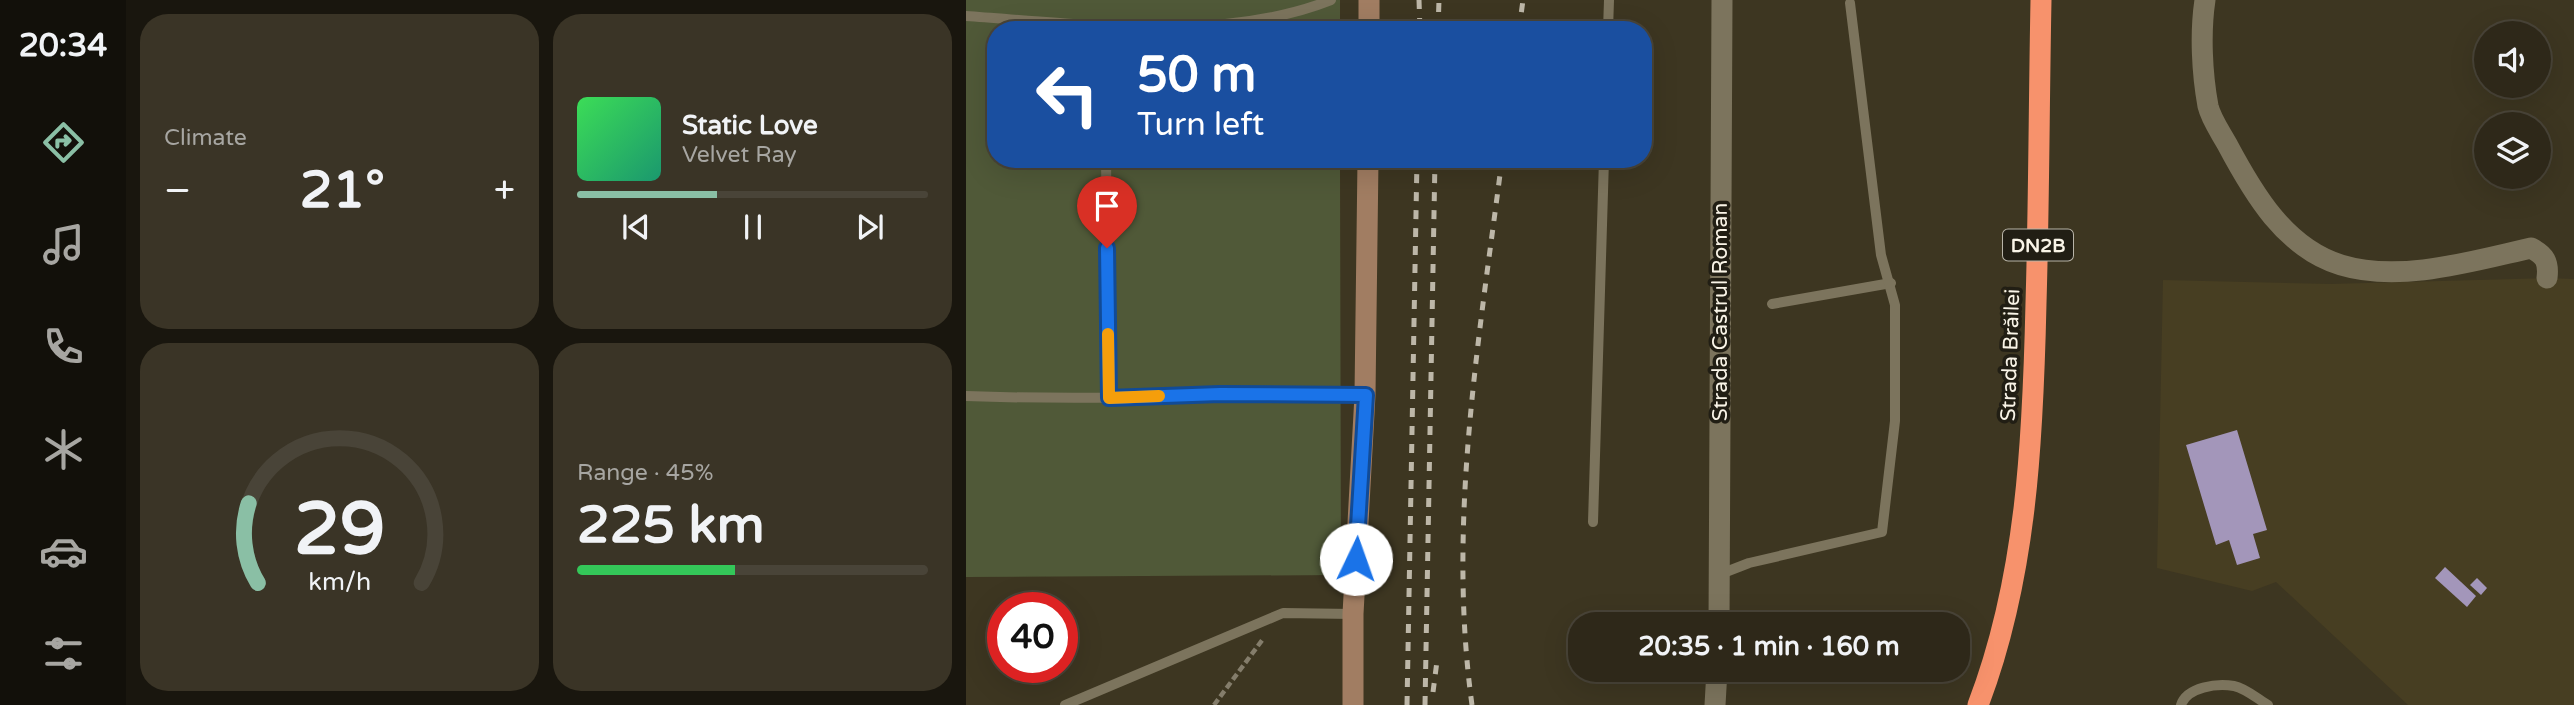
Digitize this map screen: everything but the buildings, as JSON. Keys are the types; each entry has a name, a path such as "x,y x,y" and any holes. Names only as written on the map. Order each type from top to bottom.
{"highway":[{"name":"Strada Brăilei","path":"1978,705 2012,586 2029,490 2036,334 2040,0"}],"street":[{"path":"1369,0 1369,21"},
{"name":"Strada Castrul Roman","path":"1719,612 1722,0"},
{"path":"2205,0 2203,53 2208,109 2258,197 2300,244 2343,266 2401,270 2439,266 2531,248 2543,254 2549,265 2547,278"},
{"path":"1353,705 1353,614 1366,395 1368,168"},
{"path":"1715,705 1716,682"}],"lane":[{"path":"1255,21 1331,0"},
{"path":"1608,21 1609,0"},
{"path":"1718,575 1749,563 1882,532 1895,421 1895,305 1891,283 1881,256 1850,3"},
{"path":"966,16 1026,21"},
{"path":"1106,168 1109,398"},
{"path":"1593,522 1604,168"},
{"path":"1772,304 1891,283"},
{"path":"966,396 1109,398 1220,394 1366,395"},
{"path":"1065,705 1283,613 1353,614"},
{"path":"2181,705 2183,697 2197,689 2235,686 2268,705"}],"path":[{"path":"1214,705 1283,613"}],"shaded area":[{"path":"2574,279 2574,705 2408,705 2276,582 2252,591 2157,568 2163,280 2330,284"}],"green space":[{"path":"966,0 1340,0 1340,21 987,21 987,168 1340,168 1341,575 966,577"}],"railway":[{"path":"1419,0 1420,21"},
{"path":"1438,21 1439,0"},
{"path":"1520,21 1523,0"},
{"path":"1407,705 1417,168"},
{"path":"1425,705 1435,168"},
{"path":"1472,705 1465,637 1464,500 1476,363 1501,168"},
{"path":"1433,692 1437,661"}],"slow traffic":[{"path":"1108,334 1109,398 1159,396"}],"route":[{"path":"1107,248 1109,398 1220,394 1366,395 1356,559"}]}
